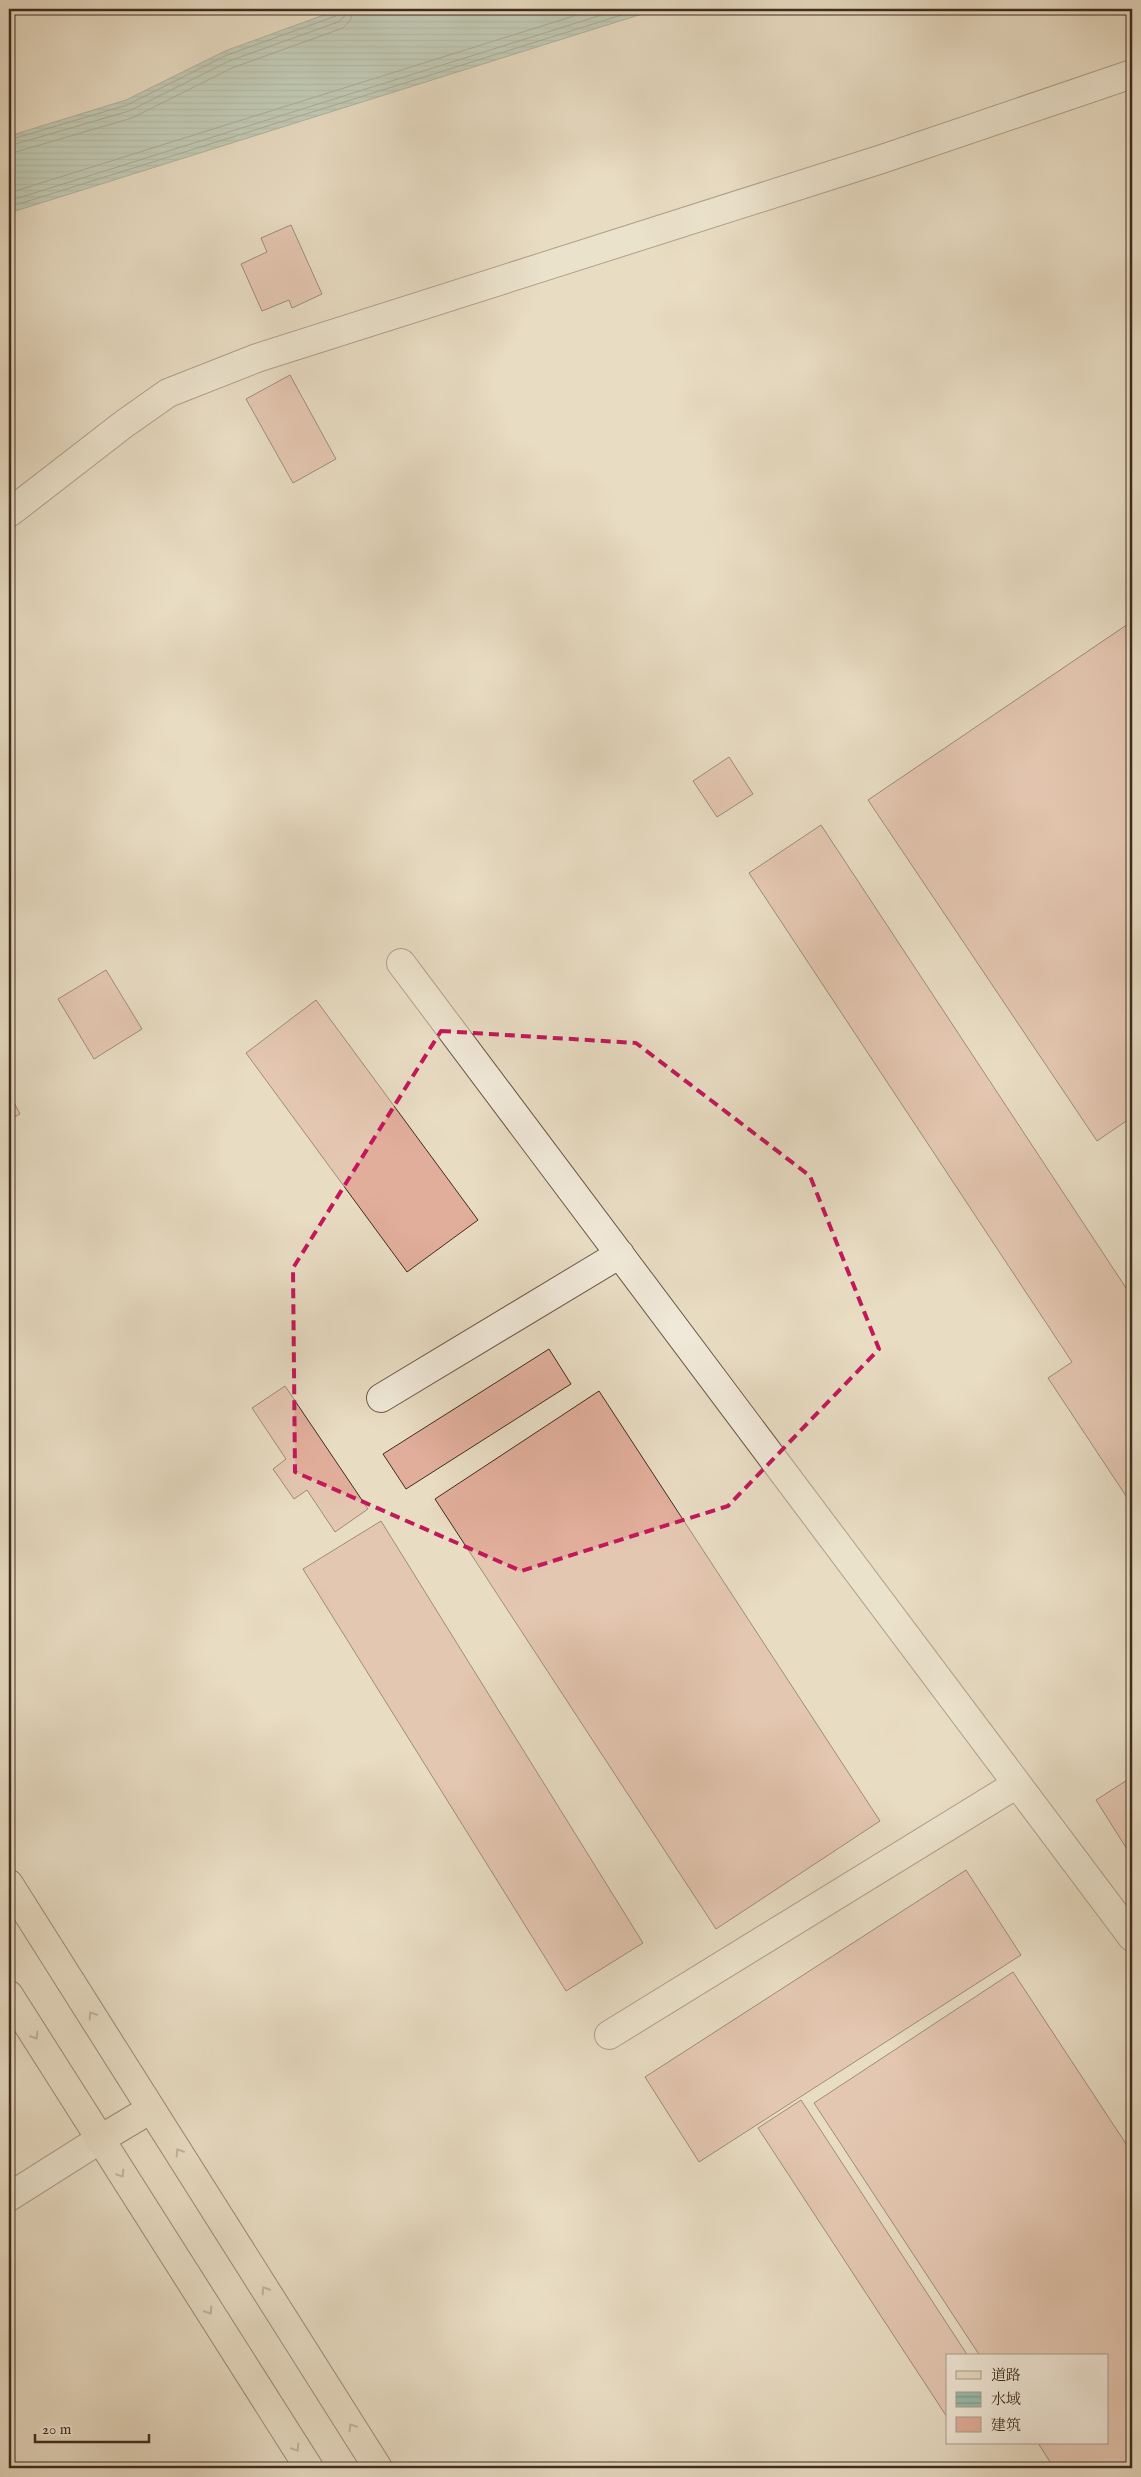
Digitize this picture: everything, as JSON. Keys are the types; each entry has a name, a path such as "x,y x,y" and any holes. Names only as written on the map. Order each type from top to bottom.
{"main road":[{"path":"9,1884 378,2468"},
{"path":"9,1995 309,2468"},
{"path":"100,2140 151,2109"}],"street":[{"path":"9,512 124,424 168,393 257,358 882,160 1132,74"},
{"path":"401,963 1132,1937"},
{"path":"381,1398 620,1254"},
{"path":"609,2035 1017,1784"},
{"path":"9,2197 100,2140"}],"highlighted area":[{"path":"441,1031 636,1043 810,1176 879,1349 728,1506 521,1571 295,1472 293,1268"}],"water":[{"path":"340,9 658,9 9,213 9,136 126,100 225,51"}],"building":[{"path":"291,225 322,294 292,308 289,300 262,311 241,264 267,252 261,238"},
{"path":"290,375 336,459 293,483 246,399"},
{"path":"1131,622 1132,1117 1097,1141 868,800"},
{"path":"729,757 753,794 717,817 693,781"},
{"path":"821,825 1132,1297 1132,1505 1048,1378 1072,1362 749,873"},
{"path":"106,970 142,1029 94,1059 58,999"},
{"path":"316,1000 478,1220 407,1272 246,1053"},
{"path":"9,1093 20,1114 9,1120"},
{"path":"549,1349 571,1384 406,1489 383,1454"},
{"path":"285,1386 368,1509 335,1532 307,1490 294,1499 273,1469 286,1459 252,1408"},
{"path":"599,1391 880,1821 716,1929 435,1499"},
{"path":"381,1521 643,1943 566,1991 303,1569"},
{"path":"1132,1777 1132,1857 1096,1800"},
{"path":"966,1870 1021,1955 699,2162 645,2077"},
{"path":"1013,1972 1132,2153 1132,2468 1054,2468 1039,2444 1108,2444 1108,2354 979,2354 814,2103"},
{"path":"801,2100 967,2354 946,2354 946,2415 758,2128"}]}
